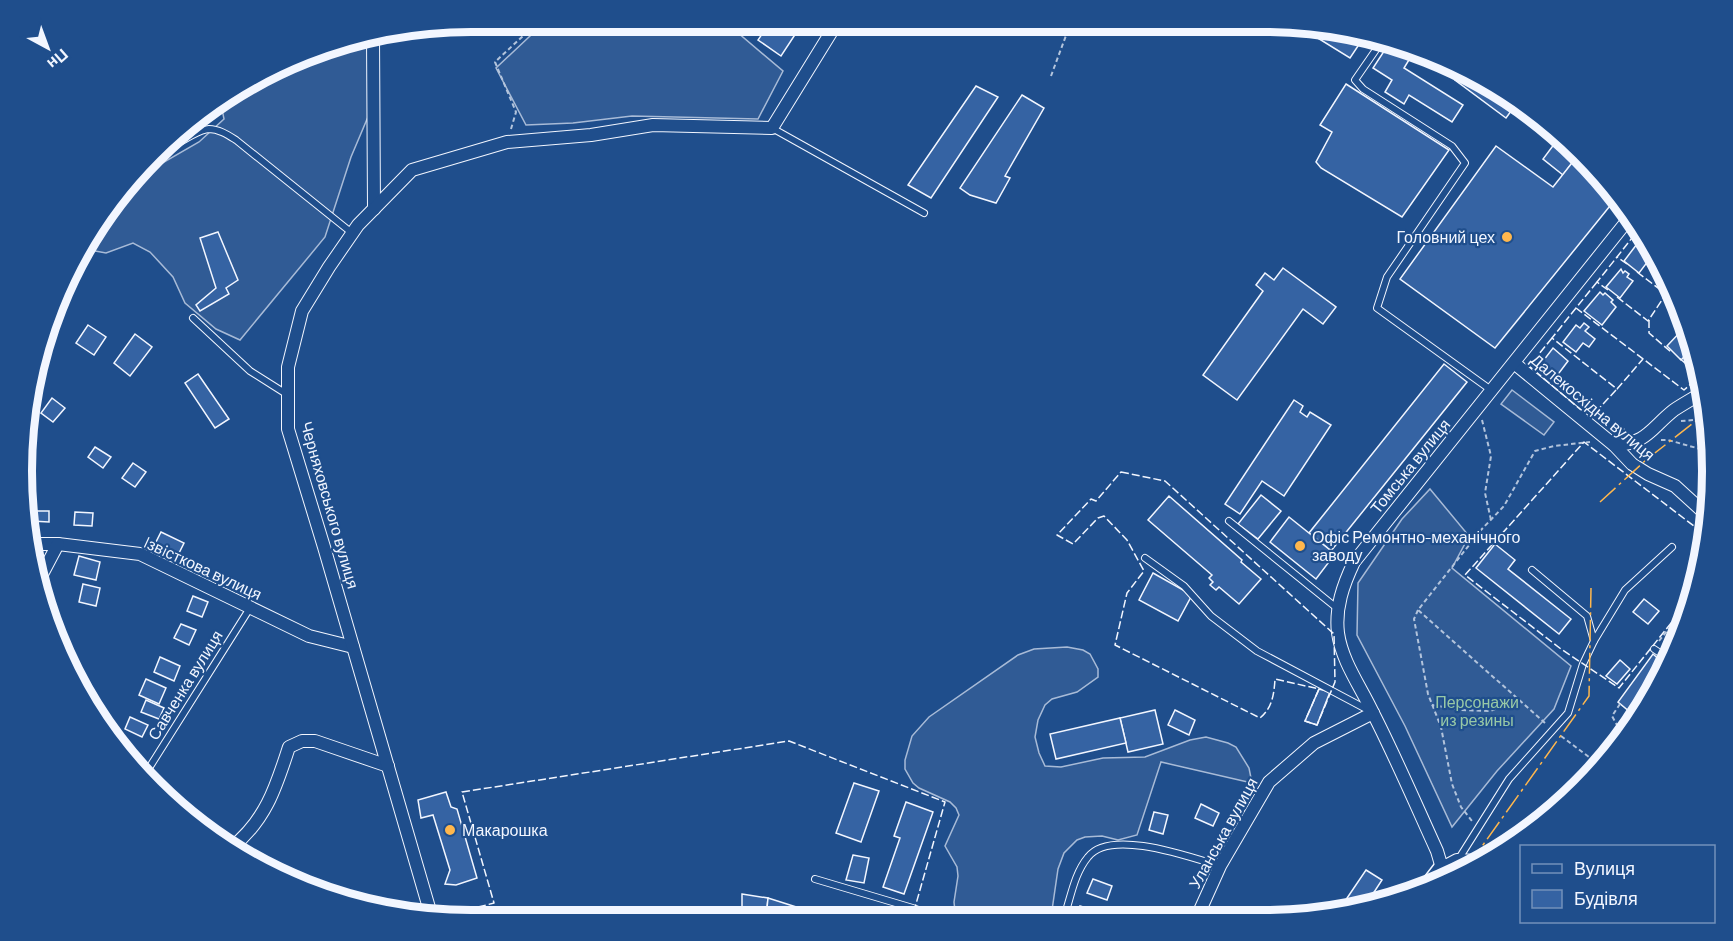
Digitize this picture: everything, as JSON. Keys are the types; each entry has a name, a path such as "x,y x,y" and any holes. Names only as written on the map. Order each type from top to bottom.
{"street":[{"path":"772,128 831,32"},
{"path":"373,43 374,209"},
{"name":"Черняховського вулиця","path":"429,908 288,429 288,367 302,311 353,233 412,170 507,141 591,135 653,125 772,128"},
{"name":"Томська вулиця","path":"1442,868 1437,851 1373,713 1343,657 1338,633 1343,585 1354,562 1625,223"},
{"name":"Далекосхідна вулиця","path":"1514,363 1611,442 1632,464 1675,486 1700,509"},
{"path":"1611,442 1627,444 1640,440 1675,410 1695,397"},
{"name":"Iзвiсткова вулиця","path":"38,544 58,544 140,554 309,636 354,647"},
{"path":"43,572 58,544"},
{"name":"Уланська вулиця","path":"1200,910 1220,866 1269,782 1314,743 1373,713"},
{"path":"238,843 247,836 263,814 276,787 289,747 302,741 315,741 388,766"},
{"path":"1439,872 1442,868 1457,861 1463,861"}],"lane":[{"path":"1378,47 1356,80 1363,88 1452,146 1465,164 1387,278 1377,308 1492,390"},
{"path":"772,128 924,213"},
{"path":"173,147 208,129 220,131 236,140 353,233"},
{"path":"193,318 250,371 288,396"},
{"path":"1229,521 1339,610"},
{"path":"1457,861 1509,779 1568,713 1583,663 1625,590 1672,547"},
{"path":"1145,558 1184,586 1211,616 1257,651 1373,713"},
{"path":"1532,570 1587,616 1594,641"},
{"name":"Савченка вулиця","path":"148,769 250,608"},
{"path":"1654,649 1661,654"},
{"path":"1066,910 1078,871 1089,854 1106,845 1157,847 1220,866"},
{"path":"815,879 918,910"}],"path":[{"path":"507,141 516,112 495,62 527,32"},
{"path":"1051,76 1067,32"},
{"path":"1482,416 1491,456 1485,493 1491,520"},
{"path":"1660,423 1699,420"},
{"path":"1640,440 1668,440 1701,449"},
{"path":"1478,829 1461,807 1452,784 1440,728 1428,694 1414,619 1418,610 1504,506 1535,451 1554,446 1611,442"},
{"path":"1418,610 1553,730 1593,760"},
{"path":"1654,649 1673,624"},
{"path":"1432,705 1461,710 1490,711 1520,700"},
{"path":"1618,728 1612,716 1620,704"}],"shaded area":[{"path":"534,32 737,32 783,71 758,119 632,116 573,123 526,125 496,68"},
{"path":"376,42 373,105 351,157 325,237 240,340 216,329 185,303 173,277 150,252 133,243 106,253 91,250 122,203 140,181 151,170 199,142 224,119 222,109 251,90 303,65 357,46"},
{"path":"1512,390 1554,422 1544,435 1501,404"},
{"path":"1430,489 1469,536 1452,568 1571,666 1554,709 1497,771 1452,827 1405,726 1357,635 1358,583 1402,519"},
{"path":"1067,647 1083,650 1090,654 1098,669 1098,677 1077,692 1052,699 1045,705 1038,720 1035,737 1045,766 1061,767 1103,758 1145,757 1190,740 1206,737 1236,747 1249,768 1252,783 1161,762 1137,835 1118,840 1102,836 1085,837 1077,840 1064,853 1058,869 1052,910 955,910 957,867 945,846 959,815 950,802 913,783 905,769 905,760 912,736 929,717 1018,655 1034,649"}],"building":[{"path":"763,32 797,32 781,56 758,40"},
{"path":"1320,35 1360,43 1350,58 1316,37"},
{"path":"1385,49 1410,57 1404,68 1463,105 1452,122 1409,95 1404,104 1385,92 1392,80 1373,68"},
{"path":"1457,77 1512,109 1506,118 1455,80"},
{"path":"1346,84 1449,150 1402,217 1321,168 1316,162 1332,132 1320,125"},
{"path":"976,86 998,97 931,198 908,185"},
{"path":"1022,95 1044,108 1005,176 1010,178 996,203 970,195 960,188"},
{"path":"1555,143 1574,161 1563,175 1543,159"},
{"name":"Головний цех","path":"1496,146 1553,187 1574,161 1612,204 1495,348 1400,279"},
{"path":"218,232 238,280 226,288 229,294 200,311 196,305 216,288 200,238"},
{"path":"1637,244 1648,261 1639,273 1624,261"},
{"path":"1283,268 1336,307 1323,324 1303,309 1237,400 1203,375 1263,291 1256,285 1265,273 1274,280"},
{"path":"1621,269 1623,273 1625,271 1629,274 1627,277 1633,281 1620,298 1606,287"},
{"path":"1600,292 1613,300 1611,302 1616,307 1602,325 1584,311"},
{"path":"1584,323 1589,327 1585,331 1595,339 1589,347 1583,343 1576,352 1563,342 1576,325 1580,328"},
{"path":"88,325 106,337 94,355 76,343"},
{"path":"1679,333 1686,355 1681,360 1667,346"},
{"path":"135,334 152,347 130,376 114,363"},
{"path":"1553,348 1568,361 1556,377 1540,365"},
{"path":"1444,364 1467,382 1331,551 1309,533"},
{"path":"198,374 229,419 215,428 185,383"},
{"path":"52,398 65,408 53,422 41,413"},
{"path":"1294,400 1303,406 1300,412 1307,417 1310,412 1331,425 1284,496 1262,481 1240,514 1225,504"},
{"path":"1623,428 1625,431 1618,437 1614,433"},
{"path":"95,447 111,457 103,468 88,457"},
{"path":"133,463 146,472 135,487 122,478"},
{"path":"1261,495 1281,511 1258,539 1238,524"},
{"path":"1169,496 1261,579 1239,604 1219,587 1216,590 1210,585 1213,582 1209,578 1212,575 1148,520"},
{"path":"33,511 49,511 49,522 34,521"},
{"path":"75,512 93,513 92,526 74,525"},
{"name":"Офіс Ремонтно-механічного заводу","path":"1289,517 1335,554 1316,579 1270,542"},
{"path":"161,532 184,543 177,557 154,546"},
{"path":"1495,544 1515,560 1508,569 1571,619 1559,634 1476,568"},
{"path":"79,556 100,562 96,580 74,575"},
{"path":"1153,573 1192,595 1178,621 1139,600"},
{"path":"83,584 100,588 96,606 79,602"},
{"path":"193,596 208,602 202,617 187,611"},
{"path":"1644,599 1659,611 1648,624 1633,612"},
{"path":"181,624 196,630 189,645 174,638"},
{"path":"1653,654 1659,659 1630,712 1618,702"},
{"path":"160,657 180,666 174,681 154,672"},
{"path":"1620,660 1630,669 1617,684 1606,676"},
{"path":"146,679 166,688 159,704 139,695"},
{"path":"1319,689 1330,692 1317,725 1305,721"},
{"path":"146,700 164,708 159,719 141,712"},
{"path":"1155,710 1163,744 1128,752 1120,718"},
{"path":"1175,710 1195,720 1189,735 1168,725"},
{"path":"130,717 148,725 142,737 125,729"},
{"path":"1120,718 1126,743 1056,759 1050,734"},
{"path":"854,783 879,791 861,842 836,833"},
{"name":"Макарошка","path":"446,792 451,807 457,809 477,878 456,885 445,884 450,870 433,815 421,818 418,800"},
{"path":"906,802 933,812 904,894 883,887 900,838 894,836"},
{"path":"1201,804 1219,813 1213,826 1195,818"},
{"path":"1154,812 1168,815 1163,834 1149,830"},
{"path":"853,855 869,858 864,883 846,880"},
{"path":"1366,870 1382,880 1372,896 1345,902"},
{"path":"1093,879 1112,886 1107,900 1087,893"},
{"path":"742,894 768,898 767,910 742,910"},
{"path":"768,898 806,910 767,910"},
{"path":"1080,906 1093,910 1079,910"}],"fence":[{"path":"1627,264 1617,257 1634,236"},
{"path":"1608,290 1597,282 1617,257"},
{"path":"1637,272 1663,292"},
{"path":"1597,282 1576,308 1684,390 1692,383"},
{"path":"1617,297 1648,321 1665,296"},
{"path":"1576,308 1552,338 1617,389 1643,359"},
{"path":"1649,320 1649,333 1671,352"},
{"path":"1552,338 1529,366 1581,410"},
{"path":"1678,357 1689,367"},
{"path":"1588,416 1590,418 1617,389"},
{"path":"1676,617 1619,688 1561,649 1465,575 1584,442 1698,529"},
{"path":"1121,472 1165,481 1334,634 1335,682 1317,725 1305,721 1319,689 1275,679 1272,701 1260,718 1115,645 1127,593 1144,571 1127,540 1104,516 1098,518 1073,544 1057,535 1091,499 1096,501 1121,472"},
{"path":"467,910 494,903 462,792 789,741 945,802 914,910"}],"power":[{"path":"1600,502 1646,460 1699,419"},
{"path":"1477,854 1589,696 1591,588"}],"place":[{"name":"Головний цех","path":"1507,237"},
{"name":"Офіс Ремонтно-механічного заводу","path":"1300,546"},
{"name":"Макарошка","path":"450,830"}],"park label":[{"name":"Персонажи из резины","path":"1477,711"}]}
